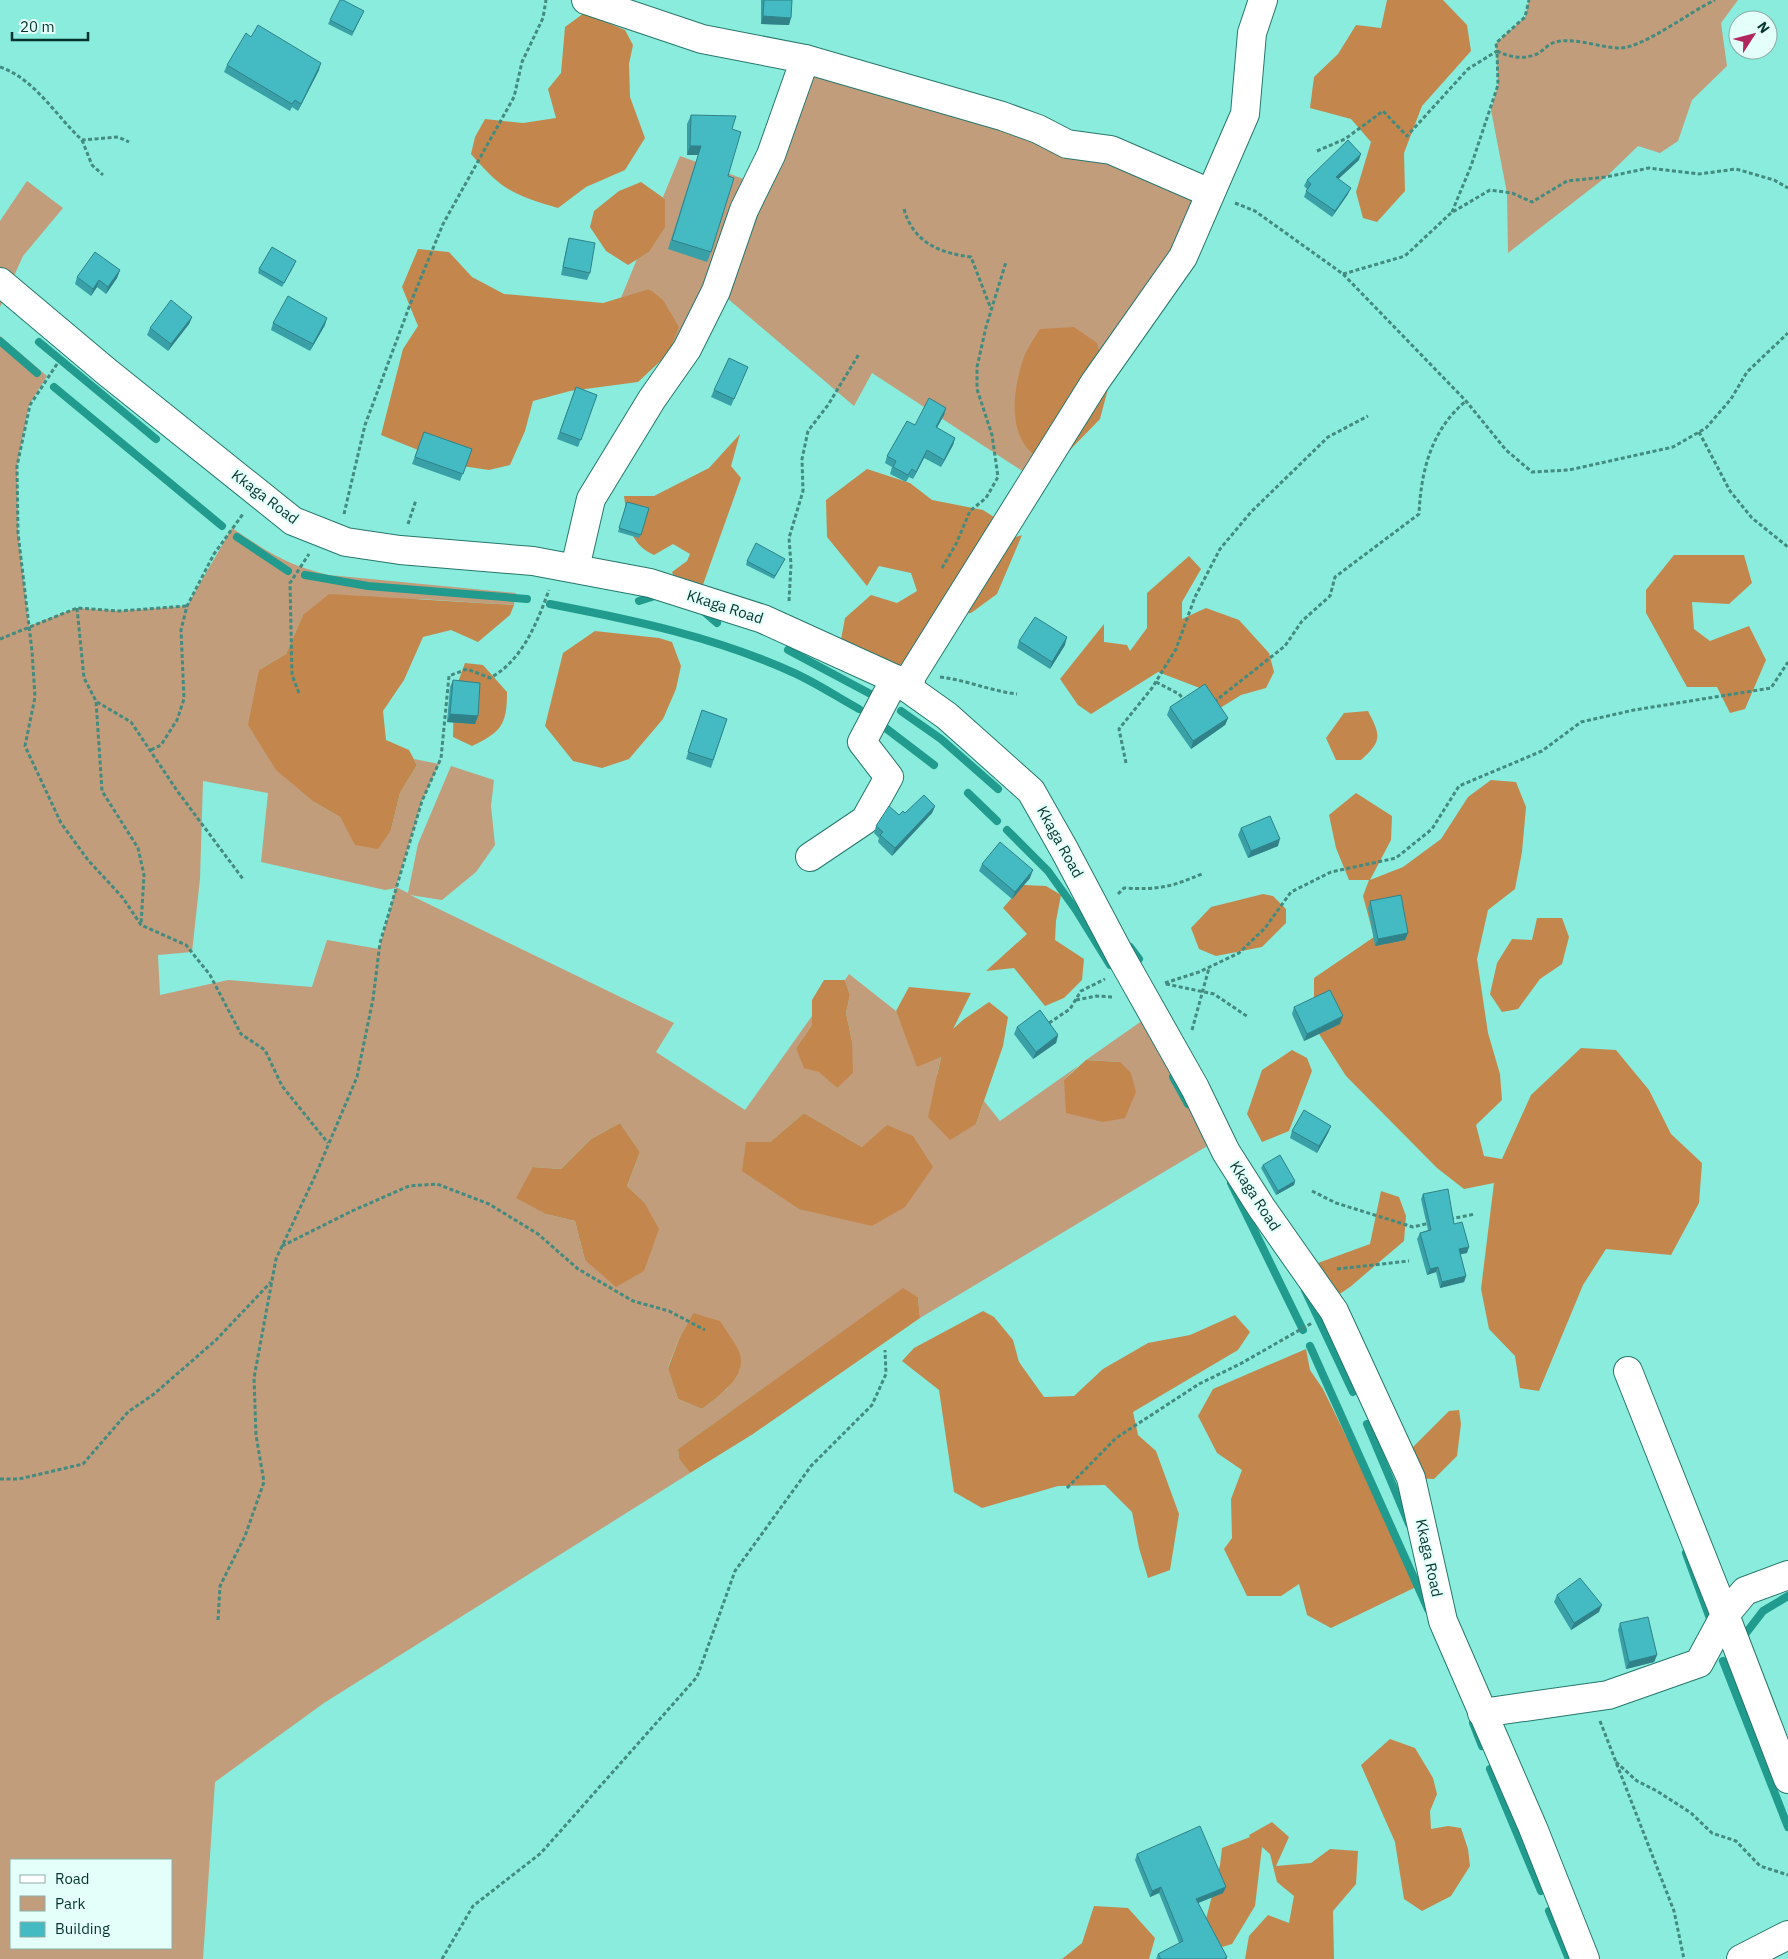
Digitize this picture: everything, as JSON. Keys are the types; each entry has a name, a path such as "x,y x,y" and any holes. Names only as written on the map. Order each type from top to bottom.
{"street":[{"path":"586,0 702,39 805,59 1002,116 1038,129 1067,144 1111,150 1210,193"},
{"path":"810,857 865,820 890,777 862,742 905,681 1095,382 1183,257 1245,114 1252,33 1263,0"},
{"path":"566,567 591,499 652,399 687,349 716,291 744,210 771,155 805,59"},
{"name":"Kkaga Road","path":"0,282 293,521 346,542 400,550 533,561 650,583 763,618 905,681 978,741 1031,791 1099,914 1143,984 1226,1152 1261,1207 1334,1311 1412,1478 1443,1621 1533,1828 1585,1959"},
{"path":"1628,1371 1788,1779"},
{"path":"1482,1713 1608,1695 1699,1663 1725,1615 1745,1591 1788,1574"},
{"path":"1741,1959 1788,1935"}],"path":[{"path":"300,693 292,675 290,583 330,536 365,425 442,224 514,96 522,62 543,18 546,0"},
{"path":"1451,213 1471,166 1498,85 1496,43 1525,17 1529,0"},
{"path":"1497,51 1510,58 1536,55 1555,42 1589,43 1622,48 1652,37 1699,7 1715,0"},
{"path":"1317,151 1345,139 1382,111 1407,136 1468,69 1497,51"},
{"path":"0,67 20,78 50,104 82,140 92,165 103,175"},
{"path":"82,140 118,138 129,142"},
{"path":"1343,274 1405,256 1451,213 1490,190 1512,193 1532,202 1567,181 1606,177 1649,168 1699,174 1736,169 1774,180 1788,188"},
{"path":"1210,193 1254,211 1343,274 1466,401 1506,450 1532,472 1569,470 1602,461 1639,456 1673,447 1706,428 1731,398 1747,372 1788,333"},
{"path":"904,209 908,223 919,236 945,254 971,257 991,310"},
{"path":"942,568 956,544 970,511 986,498 998,477 992,436 977,389 977,367 991,310 1006,262"},
{"path":"73,343 47,376 30,405 18,466 18,533 35,697 25,746 61,823 88,860 123,898 141,925 186,944 210,975 241,1034 265,1050 282,1086 328,1143"},
{"path":"788,629 791,565 789,538 803,491 802,459 808,431 828,405 859,354"},
{"path":"1211,704 1284,646 1302,621 1330,596 1335,577 1419,514 1421,485 1433,441 1452,413 1466,401"},
{"path":"1126,763 1119,729 1156,682 1176,649 1195,597 1220,549 1251,512 1328,437 1368,416"},
{"path":"1699,432 1730,491 1752,518 1788,547"},
{"path":"152,750 161,745 177,720 184,699 181,630 187,606 214,554 260,494"},
{"path":"218,1620 220,1586 245,1536 264,1482 256,1435 254,1378 276,1259 316,1174 357,1077 373,999 380,943 422,801 441,758 449,676 467,669 490,678 505,670 524,644 566,567"},
{"path":"0,639 77,608 119,611 187,606"},
{"path":"77,608 84,678 96,701 102,791 138,848 144,875 141,925"},
{"path":"1076,1000 1209,968 1239,953 1265,928 1292,892 1331,872 1396,858 1432,829 1458,786 1542,751 1582,722 1634,710 1771,688 1788,662"},
{"path":"905,681 955,679 992,691 1017,694"},
{"path":"1156,682 1179,694 1191,708"},
{"path":"96,701 131,722 152,750 178,792 243,879"},
{"path":"1099,914 1124,888 1155,889 1174,886 1204,873"},
{"path":"1192,1032 1209,968"},
{"path":"1049,1023 1070,1009 1081,992 1092,984 1108,977 1214,994 1248,1017"},
{"path":"282,1246 352,1210 409,1186 436,1184 489,1204 538,1234 578,1269 633,1301 669,1312 706,1330"},
{"path":"1312,1191 1336,1204 1413,1227 1440,1221"},
{"path":"1449,1219 1475,1214"},
{"path":"1333,1268 1342,1270 1409,1261"},
{"path":"0,1479 19,1479 83,1464 128,1412 154,1394 216,1340 271,1281"},
{"path":"1067,1488 1116,1438 1157,1410 1199,1384 1240,1364 1334,1311"},
{"path":"442,1959 473,1906 541,1853 697,1677 735,1571 811,1466 872,1405 886,1374 885,1350"},
{"path":"1591,1697 1674,1911 1684,1959"},
{"path":"1616,1762 1637,1781 1657,1791 1691,1814 1712,1833 1736,1841 1760,1866 1788,1875"}],"green space":[{"path":"1529,0 1738,0 1731,10 1728,10 1728,14 1721,23 1727,66 1692,100 1678,141 1660,153 1638,146 1606,177 1508,253 1507,193 1491,110 1498,85 1496,43 1525,17"},
{"path":"808,65 1113,161 1194,200 1194,213 1156,279 1027,474 872,373 854,406 721,293"},
{"path":"680,156 752,182 694,315 668,354 650,289 621,298 637,259 649,252 665,199 663,197"},
{"path":"27,181 63,208 23,256 0,307 0,221"},
{"path":"0,336 47,376 29,405 17,466 18,533 29,626 77,608 119,611 187,606 232,528 278,557 301,567 329,575 516,593 514,605 420,599 303,615 286,654 259,670 314,802 340,817 356,845 391,830 400,793 417,765 414,759 439,764 422,801 396,887 408,893 418,844 451,766 494,780 491,806 495,845 476,872 442,900 410,895 674,1023 656,1052 745,1110 812,1016 812,1025 796,1048 837,1088 852,1041 846,1013 850,995 845,980 849,974 896,1011 904,1031 941,1056 937,1075 976,1124 984,1101 1000,1121 1078,1066 1064,1080 1120,1062 1086,1060 1146,1018 1214,1142 920,1318 918,1297 903,1289 678,1449 679,1459 690,1473 324,1703 215,1782 203,1959 0,1959","holes":["203,781 268,793 261,862 385,890 396,888 379,949 327,940 312,987 228,980 160,995 158,955 192,952 200,879","804,1113 862,1147 746,1142 770,1142","620,1123 640,1152 627,1186 644,1202 585,1260 575,1221 546,1214 533,1167 561,1169 591,1139","693,1313 740,1369 727,1389 702,1409 678,1399 668,1367 680,1337"]}],"shaded area":[{"path":"1387,0 1443,0 1467,25 1471,51 1422,106 1404,153 1405,191 1377,222 1363,218 1356,192 1371,142 1351,119 1310,108 1314,77 1338,54 1356,25 1381,28"},
{"path":"584,13 625,30 633,45 629,64 630,97 645,138 625,170 586,187 558,208 509,190 491,176 471,154 475,137 485,119 523,123 556,118 548,89 561,73 565,27"},
{"path":"641,182 665,199 665,227 649,252 628,265 606,251 590,227 594,211 619,191"},
{"path":"418,249 449,252 472,277 504,294 603,303 649,289 663,300 679,327 668,354 638,382 570,391 533,401 525,431 510,465 489,470 455,465 381,435 403,349 418,326 402,287"},
{"path":"1074,327 1097,343 1109,385 1100,419 1070,450 1033,454 1019,435 1016,424 1016,386 1023,359 1040,329"},
{"path":"740,434 731,466 741,478 700,593 677,584 672,572 687,561 690,554 673,544 654,555 645,550 634,538 628,523 624,496 654,496 709,468"},
{"path":"867,469 910,483 932,500 983,510 994,517 1000,542 1022,535 997,594 971,613 938,616 910,658 890,672 840,645 845,618 871,595 897,603 917,591 911,573 879,566 867,586 827,537 826,500"},
{"path":"1674,555 1744,555 1752,583 1729,604 1692,602 1694,629 1710,641 1749,626 1766,660 1745,709 1730,713 1717,687 1687,687 1646,613 1646,590"},
{"path":"1189,556 1201,569 1182,602 1182,619 1206,608 1239,620 1269,653 1274,672 1266,688 1241,695 1217,710 1205,690 1158,672 1091,714 1078,705 1060,679 1104,624 1104,642 1127,645 1130,651 1147,628 1147,593"},
{"path":"329,594 514,605 510,615 478,642 451,630 423,637 404,680 383,711 386,740 409,750 417,765 400,793 391,830 378,849 355,845 340,817 314,802 276,770 248,725 259,670 286,654 303,615"},
{"path":"595,631 659,638 672,642 681,666 676,689 663,719 629,759 602,768 573,761 545,726 563,653"},
{"path":"465,663 483,665 507,692 504,720 490,736 472,746 453,737 454,693"},
{"path":"1368,711 1377,732 1376,743 1373,748 1361,760 1336,760 1326,738 1344,713"},
{"path":"1491,780 1516,782 1526,807 1522,852 1515,889 1488,910 1477,959 1488,1033 1500,1074 1502,1100 1476,1125 1484,1156 1502,1159 1531,1095 1581,1048 1616,1050 1649,1090 1671,1134 1702,1163 1699,1203 1671,1255 1606,1249 1583,1285 1539,1391 1520,1388 1515,1356 1489,1329 1481,1289 1494,1183 1464,1189 1437,1168 1346,1076 1314,1026 1314,978 1374,937 1363,896 1369,880 1349,880 1336,848 1329,815 1356,793 1392,816 1391,840 1370,880 1403,867 1441,839 1468,797"},
{"path":"1023,885 1046,886 1061,895 1056,921 1055,940 1084,959 1082,980 1064,998 1045,1006 1014,968 986,971 1027,934 1003,908"},
{"path":"1263,894 1273,896 1286,909 1286,923 1262,947 1216,956 1199,949 1191,928 1211,907"},
{"path":"1537,918 1562,918 1569,937 1562,964 1540,979 1518,1009 1502,1012 1490,994 1497,963 1512,939 1532,940"},
{"path":"824,980 845,980 850,995 846,1013 852,1041 853,1073 837,1088 819,1072 804,1068 796,1048 812,1025 812,1000"},
{"path":"909,987 971,993 953,1029 989,1002 1008,1017 1003,1046 976,1124 950,1140 928,1117 941,1057 917,1067 896,1011"},
{"path":"1292,1050 1307,1058 1312,1071 1289,1131 1262,1142 1247,1114 1262,1070"},
{"path":"1086,1060 1120,1062 1131,1073 1136,1092 1125,1118 1103,1122 1066,1113 1064,1080"},
{"path":"804,1113 862,1147 887,1125 913,1136 933,1167 905,1207 872,1226 799,1209 742,1171 746,1142 770,1142"},
{"path":"620,1123 640,1152 627,1186 644,1202 659,1229 644,1271 616,1287 585,1260 575,1221 546,1214 516,1198 533,1167 561,1169 591,1139"},
{"path":"1381,1191 1399,1197 1406,1216 1404,1241 1350,1287 1319,1308 1305,1284 1318,1263 1370,1244"},
{"path":"903,1288 918,1297 920,1318 753,1434 690,1473 679,1459 678,1449"},
{"path":"983,1311 994,1317 1013,1340 1019,1362 1044,1397 1074,1396 1103,1369 1148,1343 1190,1335 1235,1315 1250,1332 1238,1350 1133,1412 1138,1435 1156,1451 1179,1514 1170,1570 1148,1578 1139,1548 1132,1512 1105,1485 1058,1486 982,1508 954,1492 939,1390 902,1361 914,1348"},
{"path":"693,1313 720,1321 740,1354 741,1363 735,1379 722,1393 702,1409 678,1399 668,1368 680,1337"},
{"path":"1306,1349 1310,1370 1323,1389 1389,1524 1416,1587 1331,1628 1307,1615 1299,1584 1281,1596 1247,1596 1224,1549 1232,1538 1231,1499 1242,1470 1217,1453 1198,1416 1213,1389"},
{"path":"1459,1410 1461,1424 1457,1456 1434,1479 1401,1478 1394,1458 1413,1447 1449,1411"},
{"path":"1390,1739 1415,1748 1433,1778 1437,1794 1430,1811 1431,1829 1448,1826 1461,1828 1468,1849 1470,1866 1451,1896 1422,1911 1404,1899 1395,1842 1361,1765"},
{"path":"1272,1822 1289,1837 1276,1866 1311,1863 1330,1849 1358,1851 1356,1884 1333,1911 1334,1959 1245,1959 1249,1936 1268,1915 1289,1923 1294,1896 1277,1882 1270,1854 1262,1847 1255,1906 1232,1944 1208,1951 1206,1919 1220,1865 1222,1848 1250,1837 1249,1835"},
{"path":"1094,1906 1128,1908 1155,1938 1149,1959 1062,1959 1082,1943"}],"building":[{"path":"340,0 364,11 353,32 330,20"},
{"path":"764,0 792,0 791,18 763,16"},
{"path":"258,25 321,63 301,104 295,100 292,104 227,65 246,33 251,37"},
{"path":"691,115 736,116 732,129 741,132 728,176 734,178 711,252 672,240 701,146 690,146"},
{"path":"1348,140 1361,154 1336,177 1351,188 1335,211 1306,191 1311,184 1307,180"},
{"path":"569,238 595,243 590,273 563,267"},
{"path":"272,247 296,261 284,283 259,269"},
{"path":"95,252 120,270 108,287 99,280 93,289 77,277"},
{"path":"288,296 327,318 313,344 273,323"},
{"path":"171,300 192,317 171,344 150,328"},
{"path":"729,358 748,367 734,399 714,390"},
{"path":"576,387 597,395 581,440 560,432"},
{"path":"929,398 946,408 936,427 955,438 944,460 927,450 916,472 912,469 908,475 893,467 896,461 887,456 907,421 915,425"},
{"path":"424,432 472,449 463,474 415,457"},
{"path":"627,502 649,508 641,535 619,528"},
{"path":"756,543 785,559 775,576 747,561"},
{"path":"1035,617 1067,637 1052,662 1019,641"},
{"path":"453,680 480,683 478,716 450,714"},
{"path":"1205,684 1228,718 1193,741 1170,707"},
{"path":"702,710 727,719 713,760 688,752"},
{"path":"924,795 935,806 895,848 880,835 883,832 876,826 889,806 899,815 903,811 905,813"},
{"path":"1270,816 1280,839 1251,851 1241,828"},
{"path":"1000,842 1033,870 1015,892 982,864"},
{"path":"1401,895 1408,933 1378,939 1370,901"},
{"path":"1330,990 1343,1016 1307,1034 1294,1007"},
{"path":"1040,1010 1058,1035 1036,1052 1017,1027"},
{"path":"1304,1110 1331,1126 1319,1146 1292,1131"},
{"path":"1280,1155 1295,1181 1278,1191 1263,1165"},
{"path":"1448,1189 1454,1224 1462,1222 1469,1247 1459,1249 1466,1276 1442,1282 1438,1267 1430,1269 1420,1233 1431,1230 1423,1194"},
{"path":"1580,1578 1602,1605 1574,1623 1557,1595"},
{"path":"1648,1617 1657,1655 1629,1662 1620,1623"},
{"path":"1200,1826 1226,1887 1196,1899 1227,1957 1224,1959 1161,1959 1158,1954 1183,1941 1161,1887 1152,1891 1137,1854"}],"waterway":[{"path":"0,341 37,373"},
{"path":"39,342 156,439"},
{"path":"54,387 222,526"},
{"path":"237,537 288,571"},
{"path":"305,575 368,586 527,599"},
{"path":"639,601 658,595"},
{"path":"550,604 643,623 733,649 801,676 859,709"},
{"path":"702,610 717,623"},
{"path":"788,650 880,699"},
{"path":"901,711 941,739 998,789"},
{"path":"883,726 934,765"},
{"path":"968,793 997,821"},
{"path":"1007,830 1048,871 1076,910 1110,965"},
{"path":"1130,947 1139,959"},
{"path":"1173,1077 1188,1104"},
{"path":"1231,1183 1303,1330"},
{"path":"1305,1290 1353,1392"},
{"path":"1310,1346 1428,1609"},
{"path":"1367,1424 1409,1524"},
{"path":"1686,1553 1712,1624"},
{"path":"1743,1637 1763,1611 1788,1596"},
{"path":"1723,1661 1788,1827"},
{"path":"1473,1723 1482,1746"},
{"path":"1490,1769 1541,1891"},
{"path":"1549,1911 1569,1959"}]}
